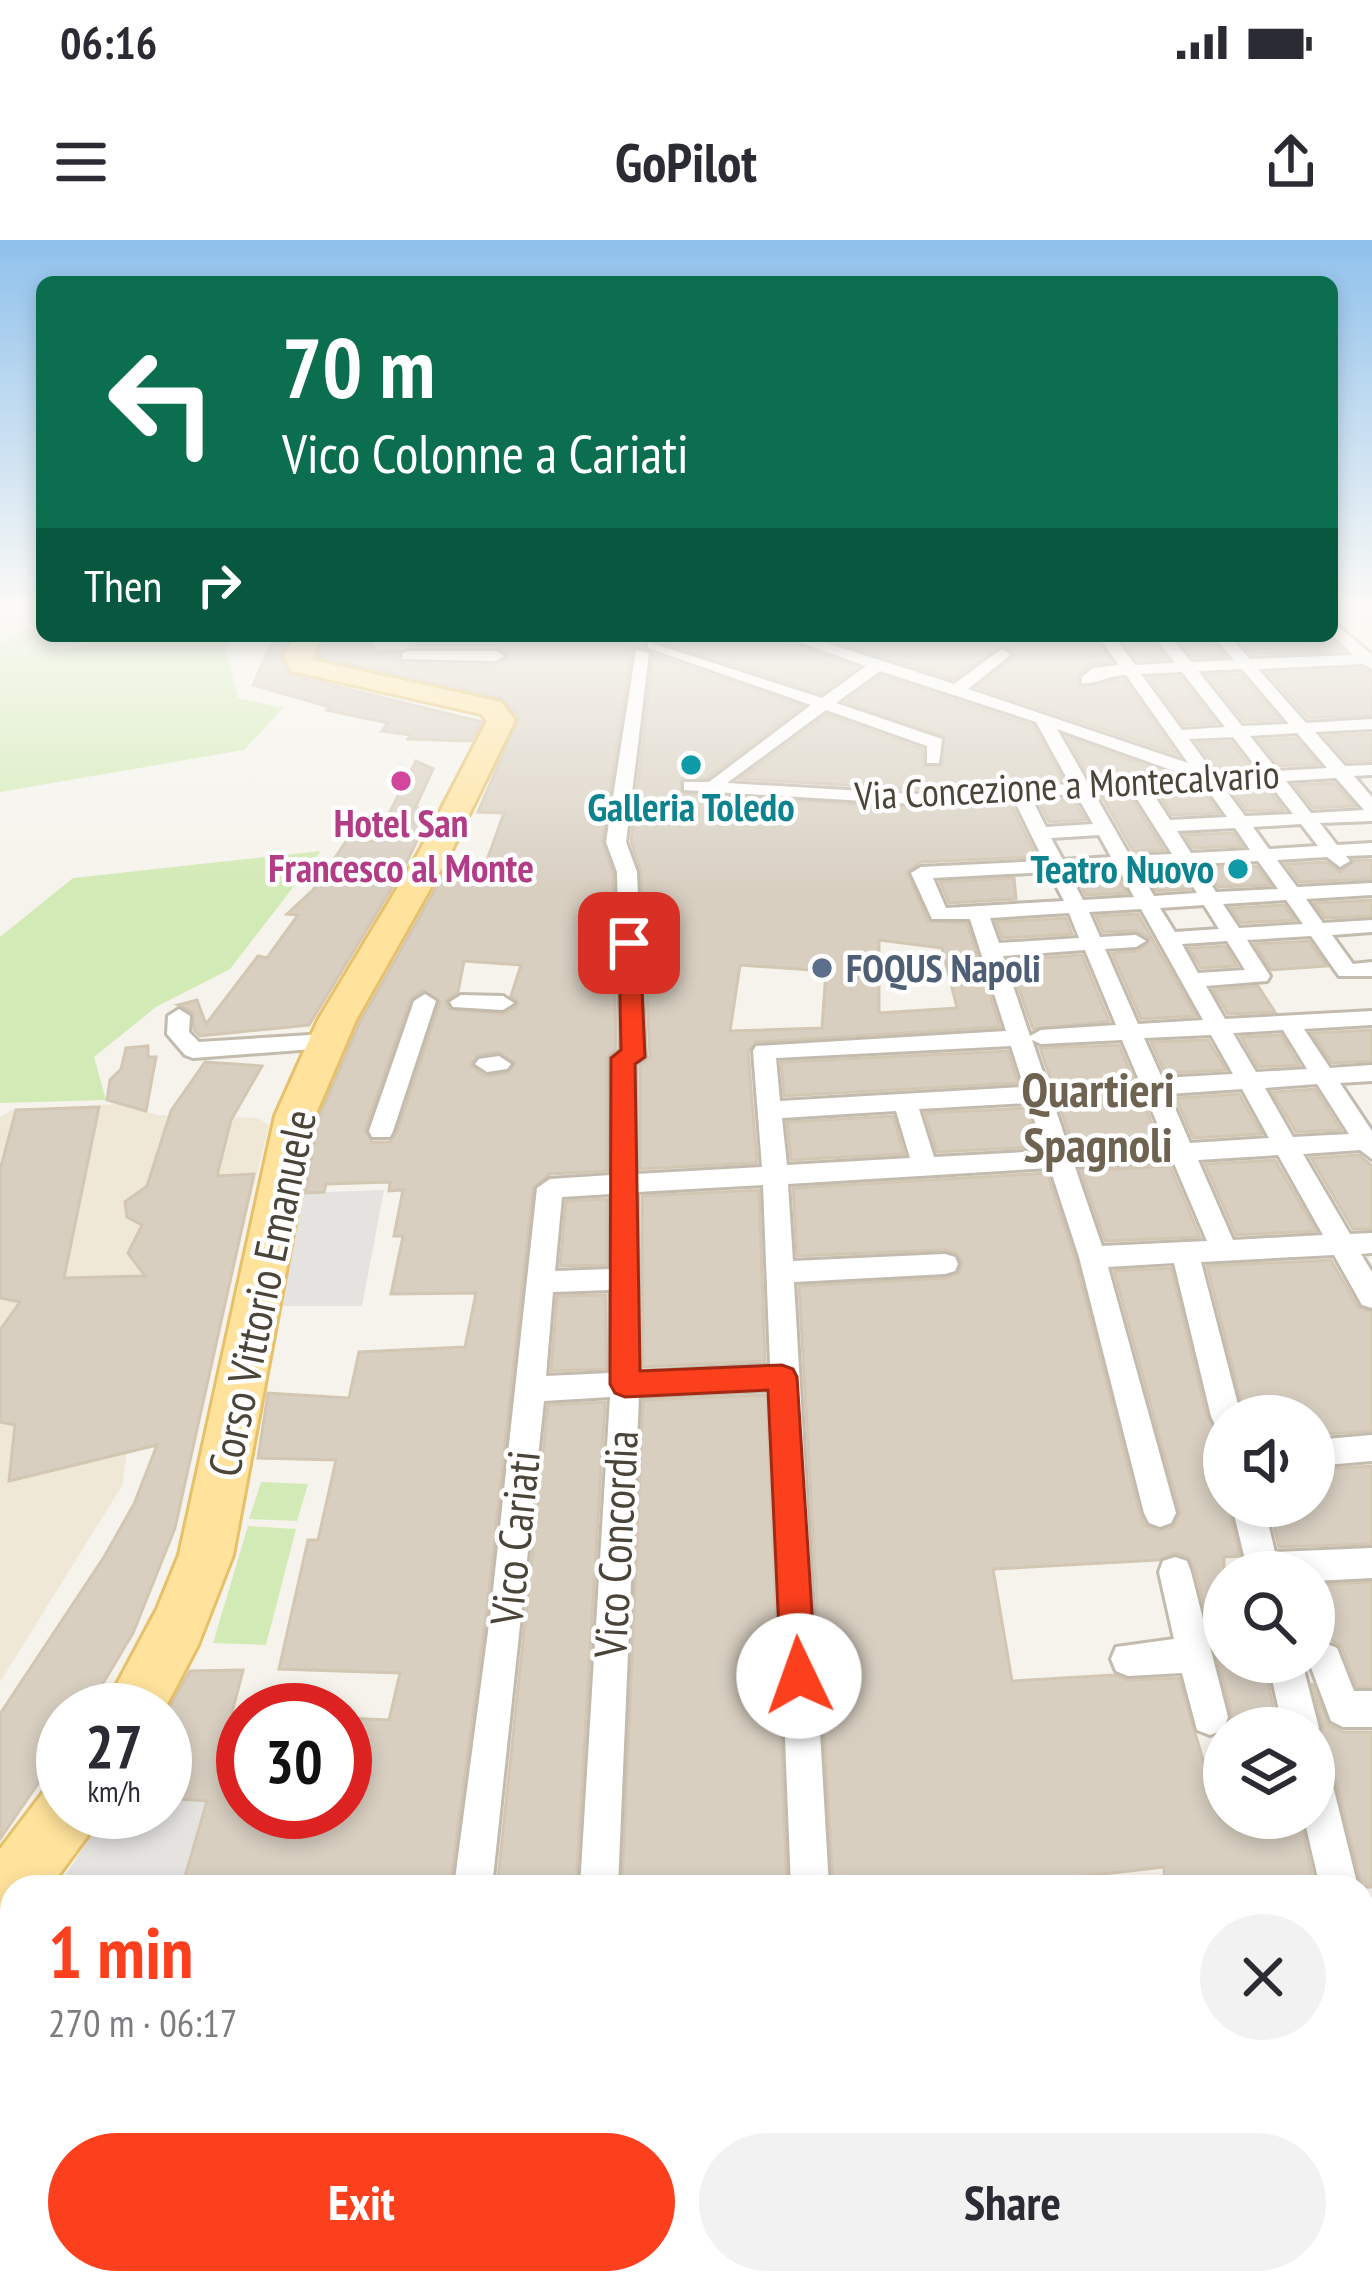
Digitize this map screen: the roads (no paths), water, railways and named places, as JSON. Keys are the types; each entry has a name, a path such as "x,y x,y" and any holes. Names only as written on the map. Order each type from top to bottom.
{"main road":[{"name":"Corso Vittorio Emanuele","path":"147,1683 178,1626 206,1555 285,1149 326,1041 435,852 501,716 456,700"},
{"path":"20,1875 47,1839"}],"street":[{"name":"Vico Concordia","path":"600,1875 625,1384 626,872 616,842 634,700"},
{"name":"Vico Concordia","path":"808,700 823,704"},
{"path":"716,788 719,779 829,700"},
{"path":"987,700 1169,760 1210,780"},
{"path":"1152,700 1347,971 1372,969"},
{"path":"1212,700 1368,893"},
{"path":"1277,700 1372,812"},
{"path":"823,704 936,742 933,759"},
{"path":"1042,718 1217,1027 1260,1080 1287,1146 1372,1297"},
{"path":"1177,735 1372,724"},
{"name":"Via Concezione a Montecalvario","path":"691,786 913,800 1372,770"},
{"path":"1138,785 1259,976 1190,980"},
{"path":"1019,792 1076,906 1224,1250"},
{"path":"1164,826 1372,812"},
{"path":"1040,833 1103,830"},
{"path":"1368,893 1291,893 939,915 921,873 1372,849"},
{"path":"978,912 1030,1038 1037,1094 1092,1257 1160,1514"},
{"path":"1166,939 1372,926"},
{"path":"990,950 1136,941"},
{"path":"1082,986 1109,984"},
{"path":"381,1130 408,1068 425,1001"},
{"path":"461,1002 503,1003"},
{"path":"179,1016 178,1034 194,1049 326,1041"},
{"path":"809,1875 775,1175 764,1051 1372,1018"},
{"path":"1289,1023 1370,1144"},
{"path":"1154,1087 1372,1073"},
{"path":"769,1110 1037,1094"},
{"path":"905,1102 925,1167"},
{"path":"626,1184 1370,1144"},
{"name":"Vico Cariati","path":"474,1875 550,1188 626,1184"},
{"path":"1092,1257 1372,1243"},
{"path":"1185,1252 1221,1395"},
{"path":"778,1272 944,1264"},
{"path":"541,1282 624,1279"},
{"path":"530,1389 782,1377"},
{"path":"1335,1451 1372,1448"},
{"path":"1335,1565 1372,1563"},
{"path":"1175,1572 1208,1707"},
{"path":"1127,1659 1197,1655"},
{"path":"1333,1683 1343,1709 1372,1708"},
{"path":"1328,1839 1336,1875"}],"place":[{"name":"Galleria Toledo","path":"691,765"},
{"name":"Hotel San Francesco al Monte","path":"401,781"},
{"name":"Teatro Nuovo","path":"1238,869"},
{"name":"FOQUS Napoli","path":"822,968"}],"district":[{"name":"Quartieri Spagnoli","path":"1098,1118"}]}
